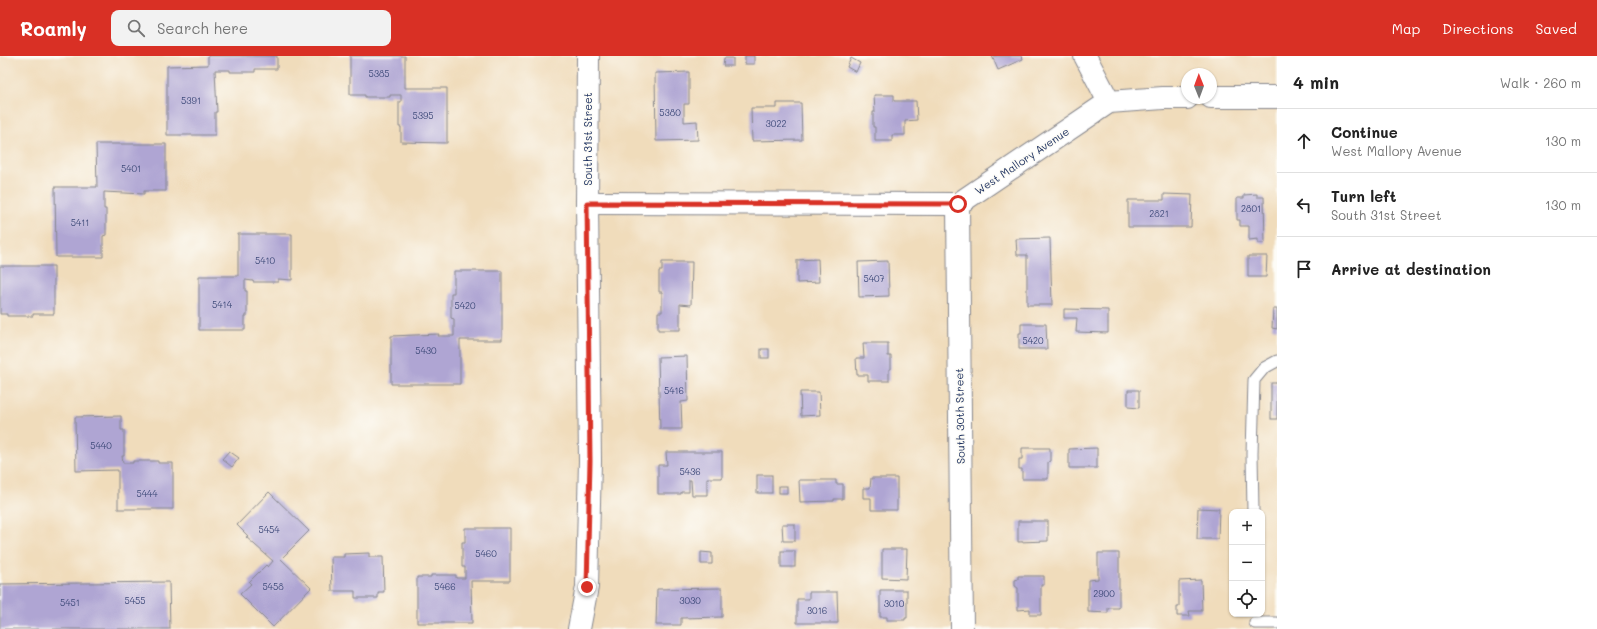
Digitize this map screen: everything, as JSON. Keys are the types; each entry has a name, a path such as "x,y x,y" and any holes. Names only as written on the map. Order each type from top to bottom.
{"street":[{"name":"South 31st Street","path":"579,629 587,587 590,461 587,203 588,56"},
{"path":"1085,56 1109,102"},
{"path":"1217,97 1277,97"},
{"name":"West Mallory Avenue","path":"958,204 1109,102 1181,98"},
{"path":"587,203 958,204"},
{"name":"South 30th Street","path":"958,204 962,629"}],"lane":[{"path":"1253,509 1252,454 1254,380 1264,368 1277,362"},
{"path":"1255,622 1277,623"}],"building":[{"path":"208,56 277,56 277,69 255,69 255,72 230,72 230,70 215,70 217,112 215,112 215,135 167,135 167,66 208,65"},
{"path":"350,56 405,56 405,88 447,88 447,143 401,142 401,127 399,127 399,102 401,102 401,95 390,95 390,97 365,97 365,95 350,95"},
{"path":"745,56 754,56 754,64 745,64"},
{"path":"992,56 1022,56 1023,59 998,70"},
{"path":"724,58 733,58 733,66 723,66"},
{"path":"851,58 860,63 856,72 847,67"},
{"path":"689,72 689,104 684,104 684,122 697,121 698,140 656,141 655,73"},
{"path":"874,95 894,95 894,101 916,101 917,120 905,121 905,135 892,135 892,141 875,141 875,127 873,127 873,112 875,112"},
{"path":"777,103 801,103 802,140 752,141 751,108 777,108"},
{"path":"96,144 166,144 166,191 144,191 144,194 104,192 104,209 106,209 106,235 103,236 103,257 56,257 55,187 97,187"},
{"path":"1164,194 1192,195 1191,227 1128,227 1128,200 1164,200"},
{"path":"1257,194 1257,197 1264,197 1265,243 1258,243 1258,239 1249,240 1249,226 1240,226 1240,220 1237,220 1237,198 1244,198 1244,195"},
{"path":"238,234 292,234 292,280 278,279 278,282 253,282 245,280 245,291 247,291 247,316 245,316 245,330 199,330 199,276 238,276"},
{"path":"1050,238 1052,305 1027,305 1027,255 1017,255 1016,239"},
{"path":"1248,256 1267,256 1266,277 1248,277"},
{"path":"818,259 819,282 797,283 797,260"},
{"path":"888,261 889,296 859,297 858,262"},
{"path":"662,262 692,262 691,305 680,304 680,330 658,330 658,312 662,312 662,292 659,292 659,271 662,271"},
{"path":"0,266 54,266 54,314 7,316 7,314 0,314"},
{"path":"454,271 502,271 502,340 460,340 460,384 391,384 391,336 439,334 438,336 454,336 454,319 451,318 451,293 454,293"},
{"path":"1064,309 1108,310 1108,333 1076,332 1077,318 1064,318"},
{"path":"1273,309 1277,309 1277,329 1272,328"},
{"path":"1021,324 1046,324 1047,349 1019,349 1019,333 1021,333"},
{"path":"863,343 888,343 888,356 891,356 889,381 868,381 868,375 857,375 856,358 864,358"},
{"path":"761,349 769,349 769,358 761,358"},
{"path":"687,356 688,401 681,402 682,429 660,429 658,357"},
{"path":"1271,383 1277,383 1277,419 1271,419"},
{"path":"1128,390 1139,390 1139,408 1128,407"},
{"path":"800,392 819,392 820,415 801,416"},
{"path":"121,416 121,430 124,430 124,456 122,456 123,463 133,463 133,461 158,461 158,463 173,463 173,509 118,509 118,470 76,471 75,417"},
{"path":"1022,448 1050,448 1048,479 1022,479 1022,469 1019,469 1019,459 1022,459"},
{"path":"1097,448 1097,468 1069,468 1069,449"},
{"path":"229,451 239,458 232,467 222,459"},
{"path":"666,452 722,452 722,478 707,478 707,495 692,495 691,480 689,480 689,492 681,492 681,494 658,494 658,465 667,465"},
{"path":"757,475 772,475 772,493 757,493"},
{"path":"871,478 897,478 897,510 871,510 871,498 863,498 863,488 870,488"},
{"path":"799,480 836,480 836,484 843,484 843,499 834,499 834,501 800,502"},
{"path":"779,486 787,486 787,493 779,493"},
{"path":"269,492 309,531 281,559 311,588 273,627 240,594 251,584 249,582 266,565 268,567 273,561 246,537 248,536 237,525"},
{"path":"1198,508 1219,509 1218,539 1197,539"},
{"path":"1018,521 1048,521 1048,541 1018,542"},
{"path":"782,524 795,524 795,541 783,541"},
{"path":"465,528 510,528 510,581 471,581 472,623 417,623 417,577 431,577 431,575 456,575 456,578 465,578 465,567 462,567 462,542 465,542"},
{"path":"882,549 907,549 906,579 882,578"},
{"path":"781,551 795,551 795,567 781,567"},
{"path":"701,552 712,553 712,564 701,564"},
{"path":"369,553 369,557 383,557 384,592 378,592 378,598 355,598 355,591 332,591 331,557 344,557 344,554"},
{"path":"1098,553 1119,553 1119,608 1108,608 1108,613 1088,612 1088,580 1098,579"},
{"path":"1018,576 1044,576 1044,585 1041,585 1041,615 1030,615 1030,609 1018,610 1018,588 1015,586 1015,580 1018,579"},
{"path":"1201,580 1202,611 1189,611 1190,616 1177,616 1177,607 1179,607 1179,581"},
{"path":"169,582 170,629 0,629 0,584"},
{"path":"722,588 722,617 681,618 681,625 656,625 657,589"},
{"path":"880,590 907,590 907,618 905,618 905,620 887,620 887,617 880,617"},
{"path":"809,592 837,592 838,623 797,623 797,599 809,599"}],"route":[{"path":"587,587 590,461 587,203 958,204"}]}
